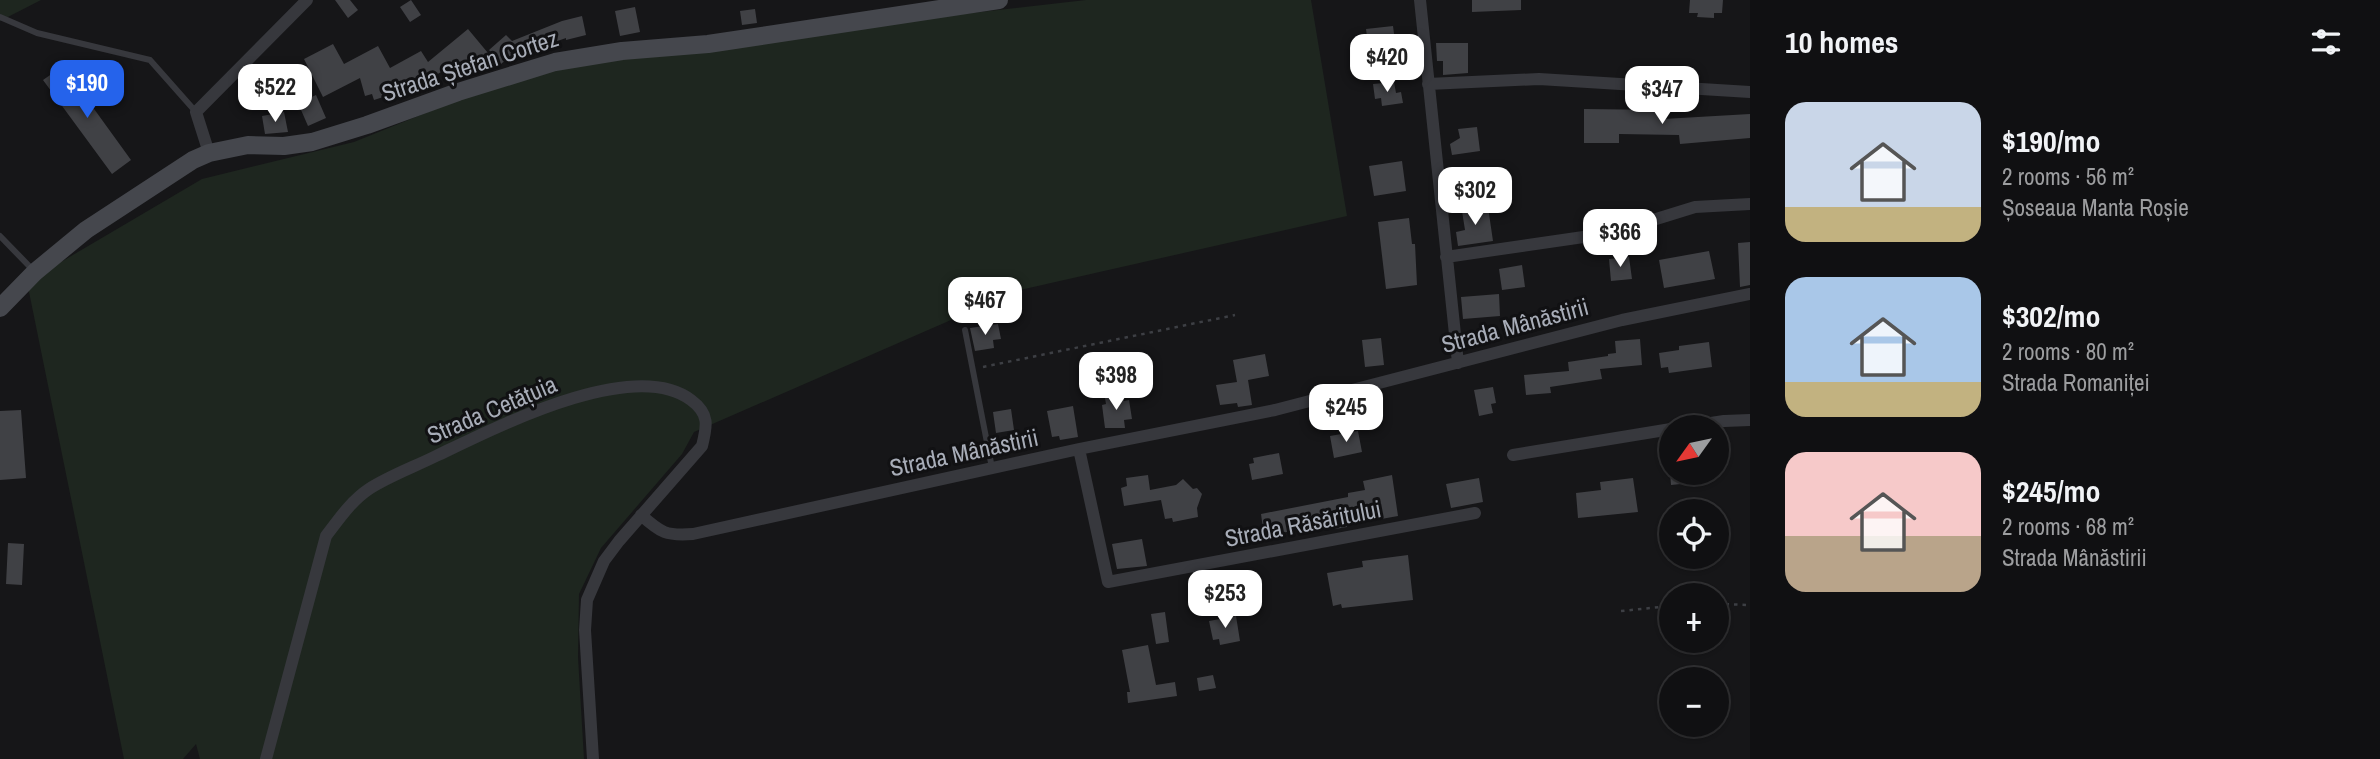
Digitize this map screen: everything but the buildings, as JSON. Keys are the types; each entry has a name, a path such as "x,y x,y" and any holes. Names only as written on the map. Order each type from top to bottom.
{"street":[{"path":"209,153 196,112 307,0"},
{"name":"Strada Ștefan Cortez","path":"0,308 35,272 97,222 193,160 209,153 248,145 284,146 312,142 555,62 622,51 708,44 999,0"},
{"path":"1420,0 1458,363"},
{"path":"1428,84 1539,79 1750,92"},
{"path":"1446,257 1611,233 1695,207 1750,204"},
{"name":"Strada Mânăstirii","path":"641,515 656,530 670,536 693,534 1079,449 1275,410 1622,320 1748,296"},
{"name":"Strada Cetățuia","path":"266,759 326,536 347,507 369,489 548,405 628,387 658,387 683,394 701,407 707,426 702,446 604,561 587,600 585,630 593,759"},
{"path":"1729,421 1750,420"},
{"path":"1513,455 1659,431"},
{"name":"Strada Răsăritului","path":"1079,449 1108,582 1475,513"}],"lane":[{"path":"0,17 37,33 150,60 196,112"},
{"path":"0,236 35,272"},
{"path":"965,330 992,468"}],"path":[{"path":"973,369 1234,315"},
{"path":"1729,604 1750,605"},
{"path":"1622,611 1659,607"}],"shaded area":[{"path":"0,0 41,0 0,21"},
{"path":"1086,0 1311,0 1347,216 1020,290 694,432 682,454 601,548 579,594 578,657 584,759 200,759 196,744 183,759 124,759 27,282 202,179 354,142 556,60"}]}
